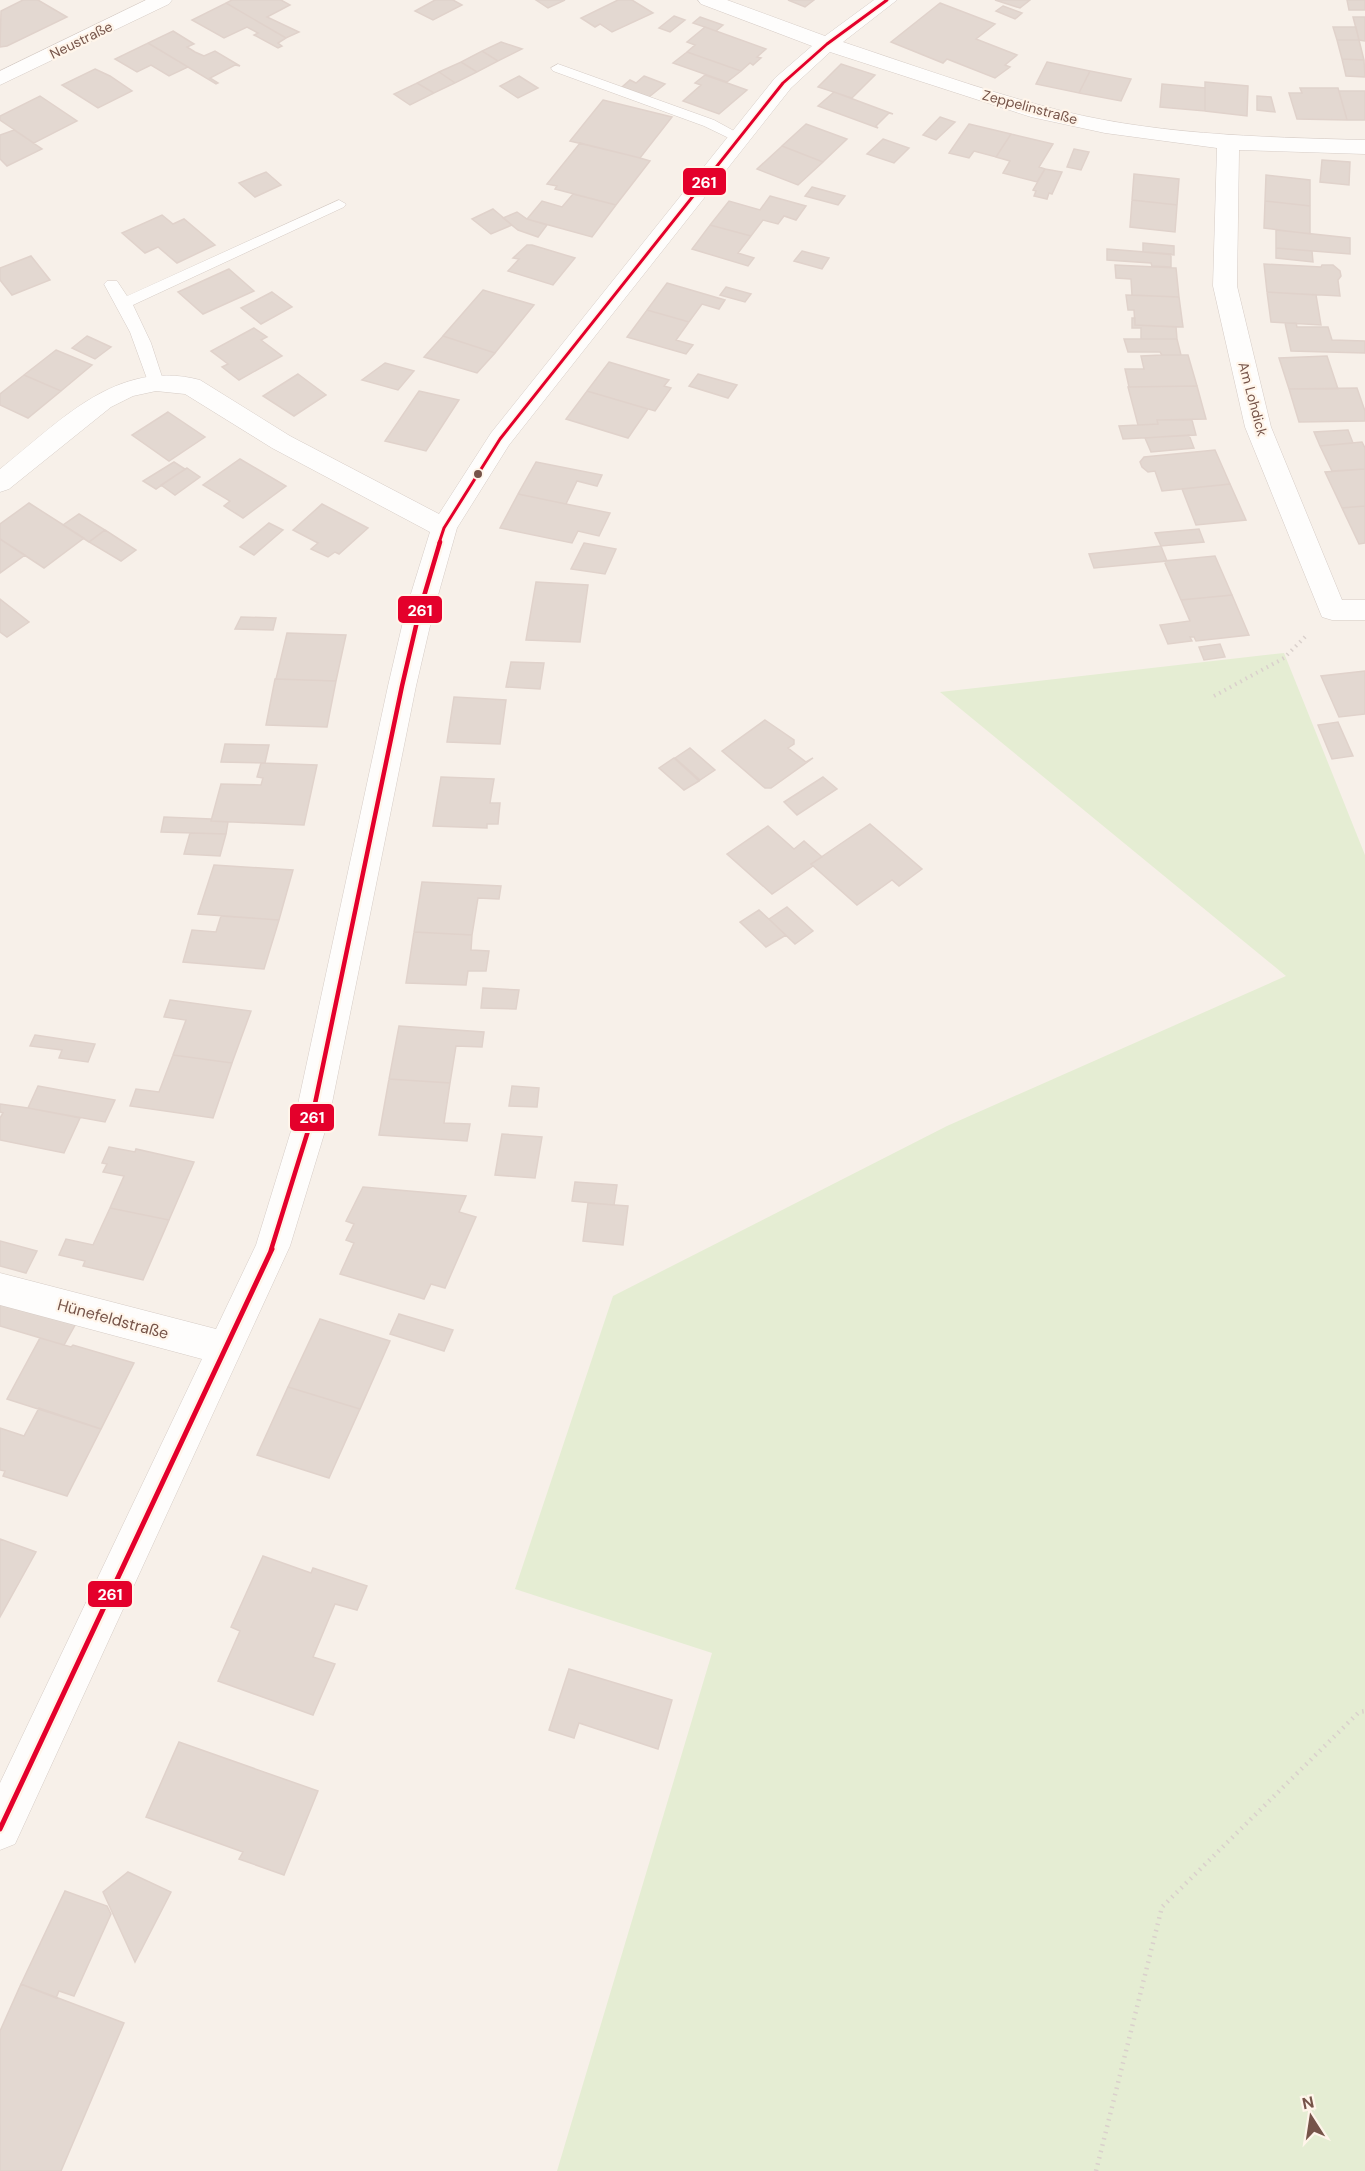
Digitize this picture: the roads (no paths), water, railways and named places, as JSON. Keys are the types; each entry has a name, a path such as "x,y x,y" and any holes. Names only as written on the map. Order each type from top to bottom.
{"street":[{"name":"Neustraße","path":"0,79 162,0"},
{"name":"Zeppelinstraße","path":"708,0 827,44 1039,112 1116,128 1228,143 1365,147"},
{"path":"0,1829 273,1245 312,1118 402,686 419,613 444,528 500,439 783,83 827,44 887,0"},
{"name":"Am Lohdick","path":"1228,143 1226,286 1258,427 1332,610 1365,610"},
{"path":"0,483 102,401 126,389 156,383 191,386 281,442 444,528"},
{"name":"Hünefeldstraße","path":"0,1289 225,1348"}],"lane":[{"path":"558,68 710,123 740,138"},
{"path":"124,303 339,204"},
{"path":"112,284 144,341 156,383"}]}
